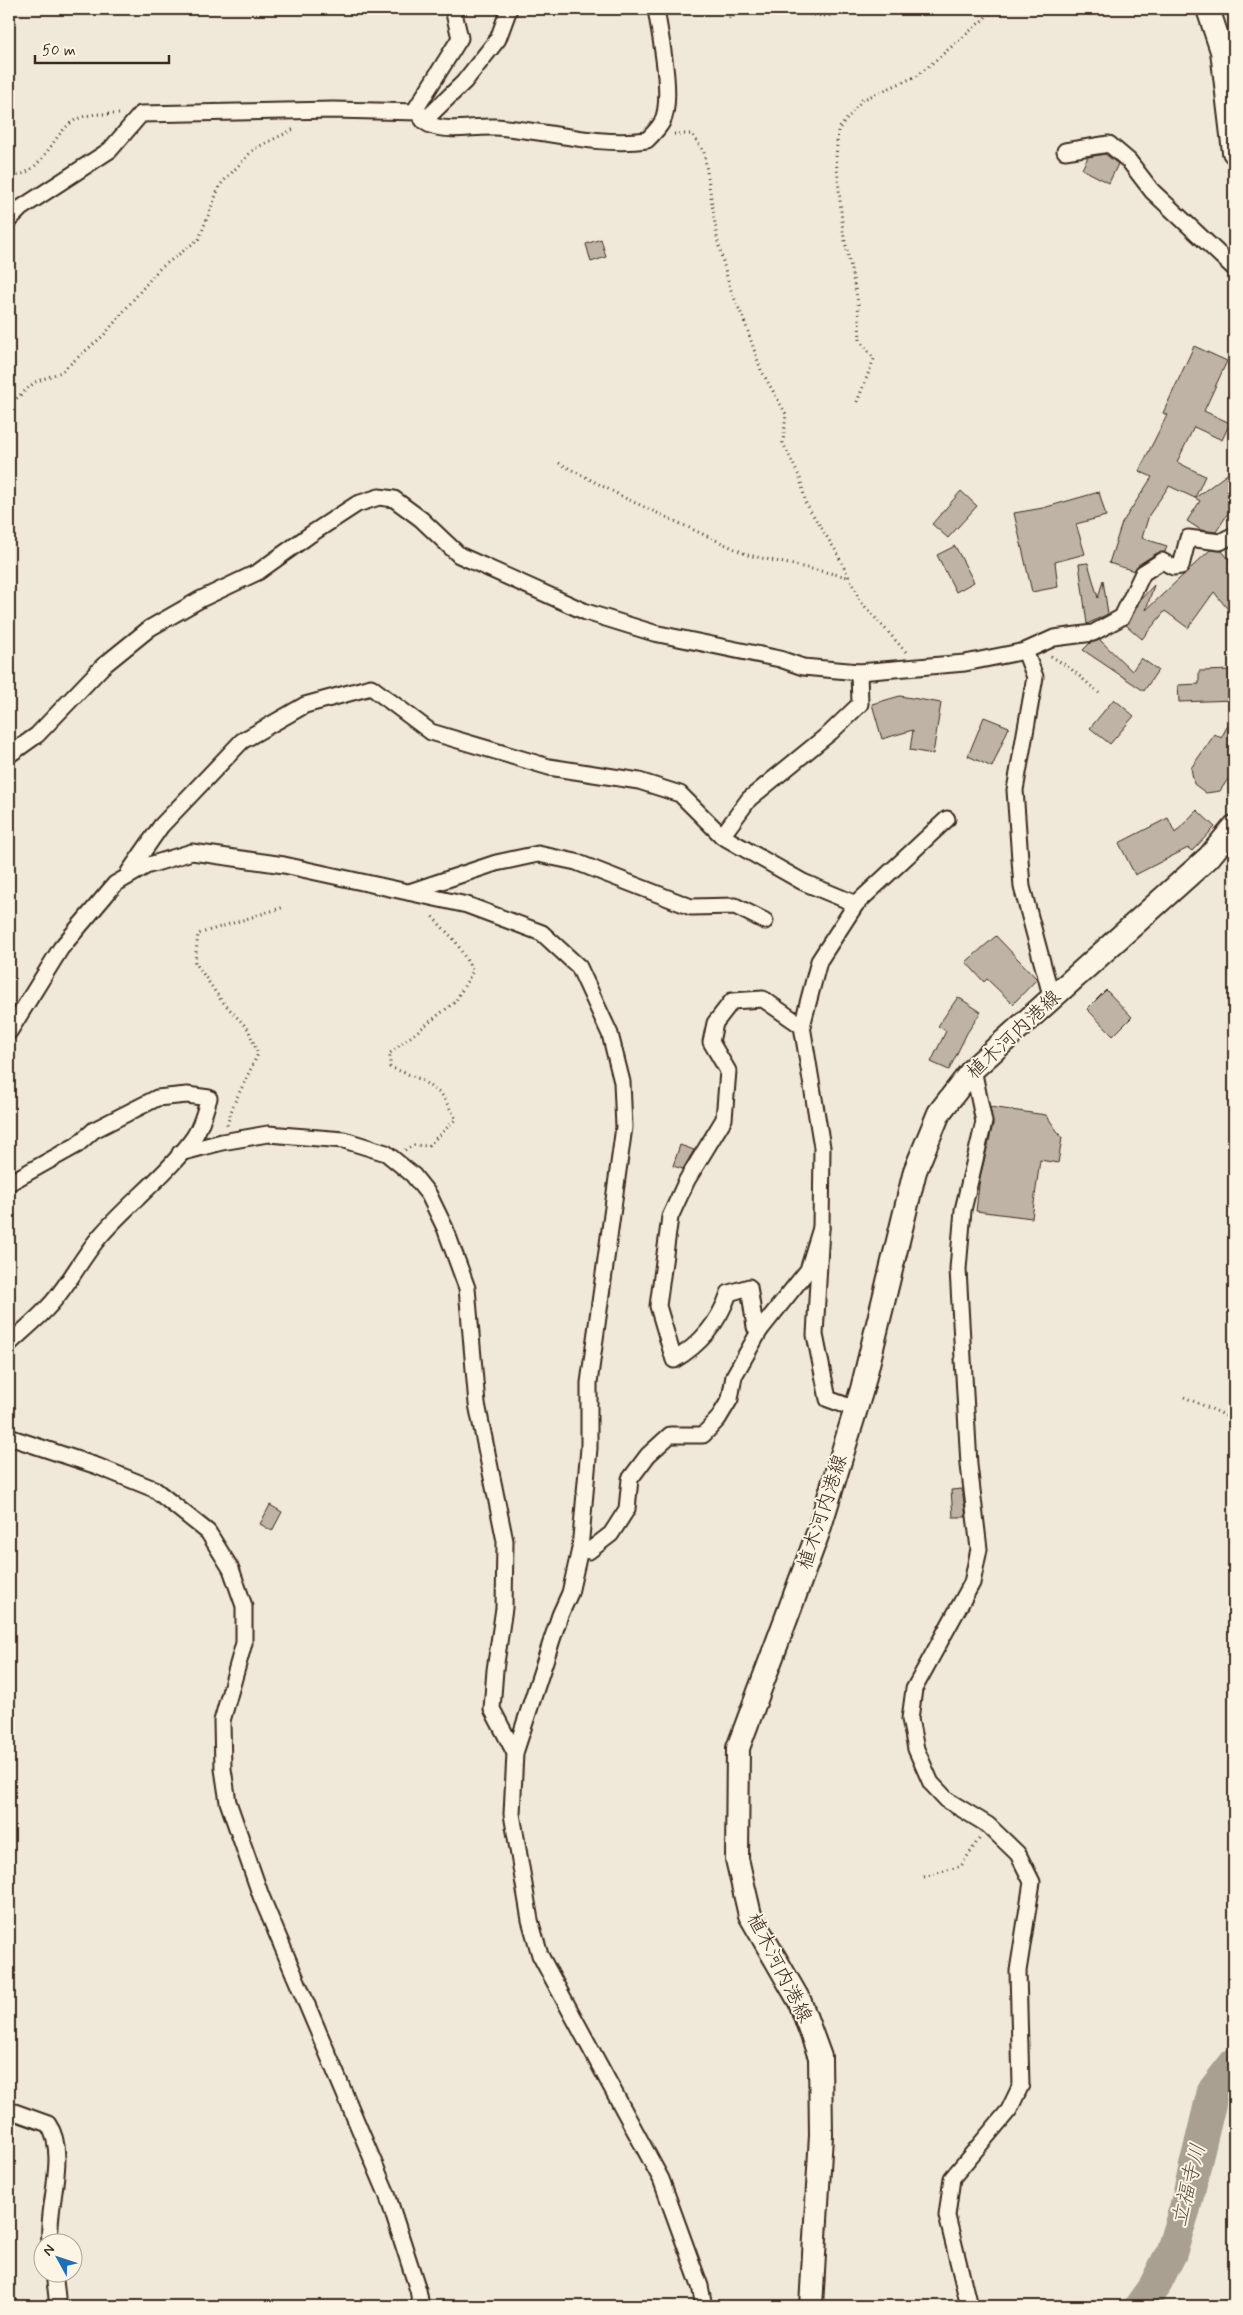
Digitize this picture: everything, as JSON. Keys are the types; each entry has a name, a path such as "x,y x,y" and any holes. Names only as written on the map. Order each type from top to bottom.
{"main road":[{"path":"1208,9 1222,51 1234,152"},
{"name":"植木河内港線","path":"812,2306 821,2135 820,2057 800,2002 750,1915 736,1859 738,1748 818,1533 856,1409 915,1171 939,1113 973,1069 1209,857 1234,827"}],"street":[{"path":"453,9 460,38 417,107 421,117 432,126 449,129 494,127 622,143 647,140 662,122 666,108 666,84 656,9"},
{"path":"9,220 22,208 110,150 142,114 333,110 421,117 464,82 498,39 509,9"},
{"path":"1065,151 1109,144 1129,161 1152,191 1234,268"},
{"path":"9,755 36,735 103,666 150,628 201,599 258,572 349,509 378,496 394,499 421,519 459,555 586,612 654,633 780,659 802,667 859,672 966,663 1025,651 1054,638 1093,633 1122,616 1143,573 1162,561 1174,567 1181,566 1188,538 1220,542 1234,535"},
{"path":"1025,651 1035,677 1015,790 1022,888 1052,999"},
{"path":"722,836 749,799 831,732 860,704 859,672"},
{"path":"125,878 162,826 242,741 305,705 370,687 431,732 549,767 639,781 680,794 722,836 803,882 856,904"},
{"path":"856,1409 828,1399 815,1335 821,1228 822,1147 802,1026 819,961 856,904 947,819"},
{"path":"9,1032 61,948 115,884 146,866 192,852 284,865 467,905 542,933 579,967 610,1034 622,1082 624,1127 588,1383 589,1448 580,1550 570,1593 560,1615 515,1753 512,1814 530,1920 540,1955 661,2179 700,2286 704,2306"},
{"path":"407,892 496,864 538,854 576,862 691,907 735,906 765,921"},
{"path":"760,1330 755,1327 749,1287 729,1293 722,1314 692,1350 674,1360 658,1306 662,1269 670,1217 687,1180 724,1119 728,1071 711,1042 715,1023 732,1002 763,999 802,1026"},
{"path":"969,2306 947,2216 952,2178 1009,2110 1021,2085 1018,1972 1032,1882 1018,1854 988,1825 947,1800 932,1783 916,1750 910,1719 914,1689 972,1583 979,1549 969,1464 958,1269 963,1210 984,1122 973,1069"},
{"path":"9,1182 78,1145 94,1130 156,1098 187,1095 209,1098 203,1118 194,1136 100,1236 78,1270 50,1306 9,1344"},
{"path":"180,1153 222,1142 268,1134 344,1140 386,1153 413,1175 429,1195 445,1228 467,1288 477,1404 505,1541 504,1608 494,1670 492,1709 515,1753"},
{"path":"580,1550 588,1551 611,1534 627,1509 630,1479 648,1455 670,1436 703,1435 718,1419 730,1399 734,1376 760,1330 808,1270 821,1228"},
{"path":"9,1436 97,1466 154,1489 208,1532 231,1569 244,1606 244,1644 222,1721 223,1769 228,1802 261,1896 387,2194 418,2290 420,2306"},
{"path":"9,2110 48,2124 52,2130 58,2167 50,2207 50,2232"},
{"path":"55,2282 58,2306"}],"path":[{"path":"729,18 745,11 756,9"},
{"path":"794,9 809,15 842,15 854,9"},
{"path":"856,402 874,358 860,340 858,302 843,232 836,158 838,130 862,100 917,76 992,9"},
{"path":"9,172 14,176 25,175 36,166 52,143 80,117 95,114 142,114"},
{"path":"9,405 36,382 61,372 104,335 158,270 199,239 220,184 254,149 298,128"},
{"path":"653,134 692,134 704,152 718,243 730,288 744,320 761,370 786,414 783,443 800,478 806,504 836,551 861,602 920,667"},
{"path":"559,463 627,499 748,554 849,577"},
{"path":"1025,651 1036,656 1049,654 1070,668 1100,694"},
{"path":"222,1142 233,1106 258,1054 248,1029 221,1000 195,962 198,934 284,907"},
{"path":"392,1157 414,1145 428,1146 456,1119 442,1094 420,1080 390,1067 390,1053 455,1002 473,971 456,942 429,913"},
{"path":"1184,1397 1234,1418"},
{"path":"924,1877 961,1866 988,1825"}],"building":[{"path":"1105,154 1118,164 1109,183 1082,169 1088,157"},
{"path":"601,239 606,257 591,262 586,244"},
{"path":"1194,346 1227,361 1204,411 1230,423 1222,440 1194,427 1177,462 1205,476 1195,498 1169,486 1149,515 1142,538 1167,546 1165,552 1157,553 1138,565 1134,571 1109,563 1122,523 1152,477 1139,471 1167,415 1163,413"},
{"path":"1234,469 1234,504 1216,532 1201,530 1187,521 1200,501 1195,498"},
{"path":"961,491 977,506 948,538 932,524"},
{"path":"1099,492 1106,516 1076,524 1085,554 1055,562 1058,587 1032,592 1014,513 1043,508"},
{"path":"955,546 974,582 956,592 937,555"},
{"path":"1210,550 1222,551 1234,565 1234,617 1214,592 1188,628 1165,611 1142,639 1126,625 1140,600 1154,585 1146,610"},
{"path":"1088,563 1098,598 1103,580 1108,614 1087,624 1079,564"},
{"path":"1100,640 1132,671 1141,658 1158,670 1144,691 1083,650 1090,643"},
{"path":"1234,670 1234,700 1179,702 1178,685 1199,684 1199,671"},
{"path":"900,696 941,703 933,754 910,750 913,730 882,739 872,704"},
{"path":"1114,699 1134,716 1110,744 1090,728"},
{"path":"1234,714 1234,770 1220,791 1206,793 1194,784 1191,768 1215,734 1221,738"},
{"path":"984,717 1009,727 992,767 968,756"},
{"path":"1197,810 1215,827 1192,851 1188,848 1135,875 1119,843 1168,818 1175,833"},
{"path":"996,936 1037,979 1013,1004 987,979 984,982 966,962"},
{"path":"1106,990 1132,1017 1113,1036 1087,1009"},
{"path":"958,997 981,1012 967,1033 949,1070 931,1062 946,1031 938,1026"},
{"path":"990,1107 1046,1115 1062,1138 1058,1163 1040,1160 1032,1218 976,1211 980,1177 993,1124"},
{"path":"680,1145 694,1150 683,1169 673,1166"},
{"path":"962,1489 966,1517 953,1517 951,1490"},
{"path":"270,1505 282,1512 272,1531 260,1524"}],"waterway":[{"name":"立福寺川","path":"1140,2306 1155,2285 1171,2253 1185,2208 1213,2091 1234,2064"}]}
